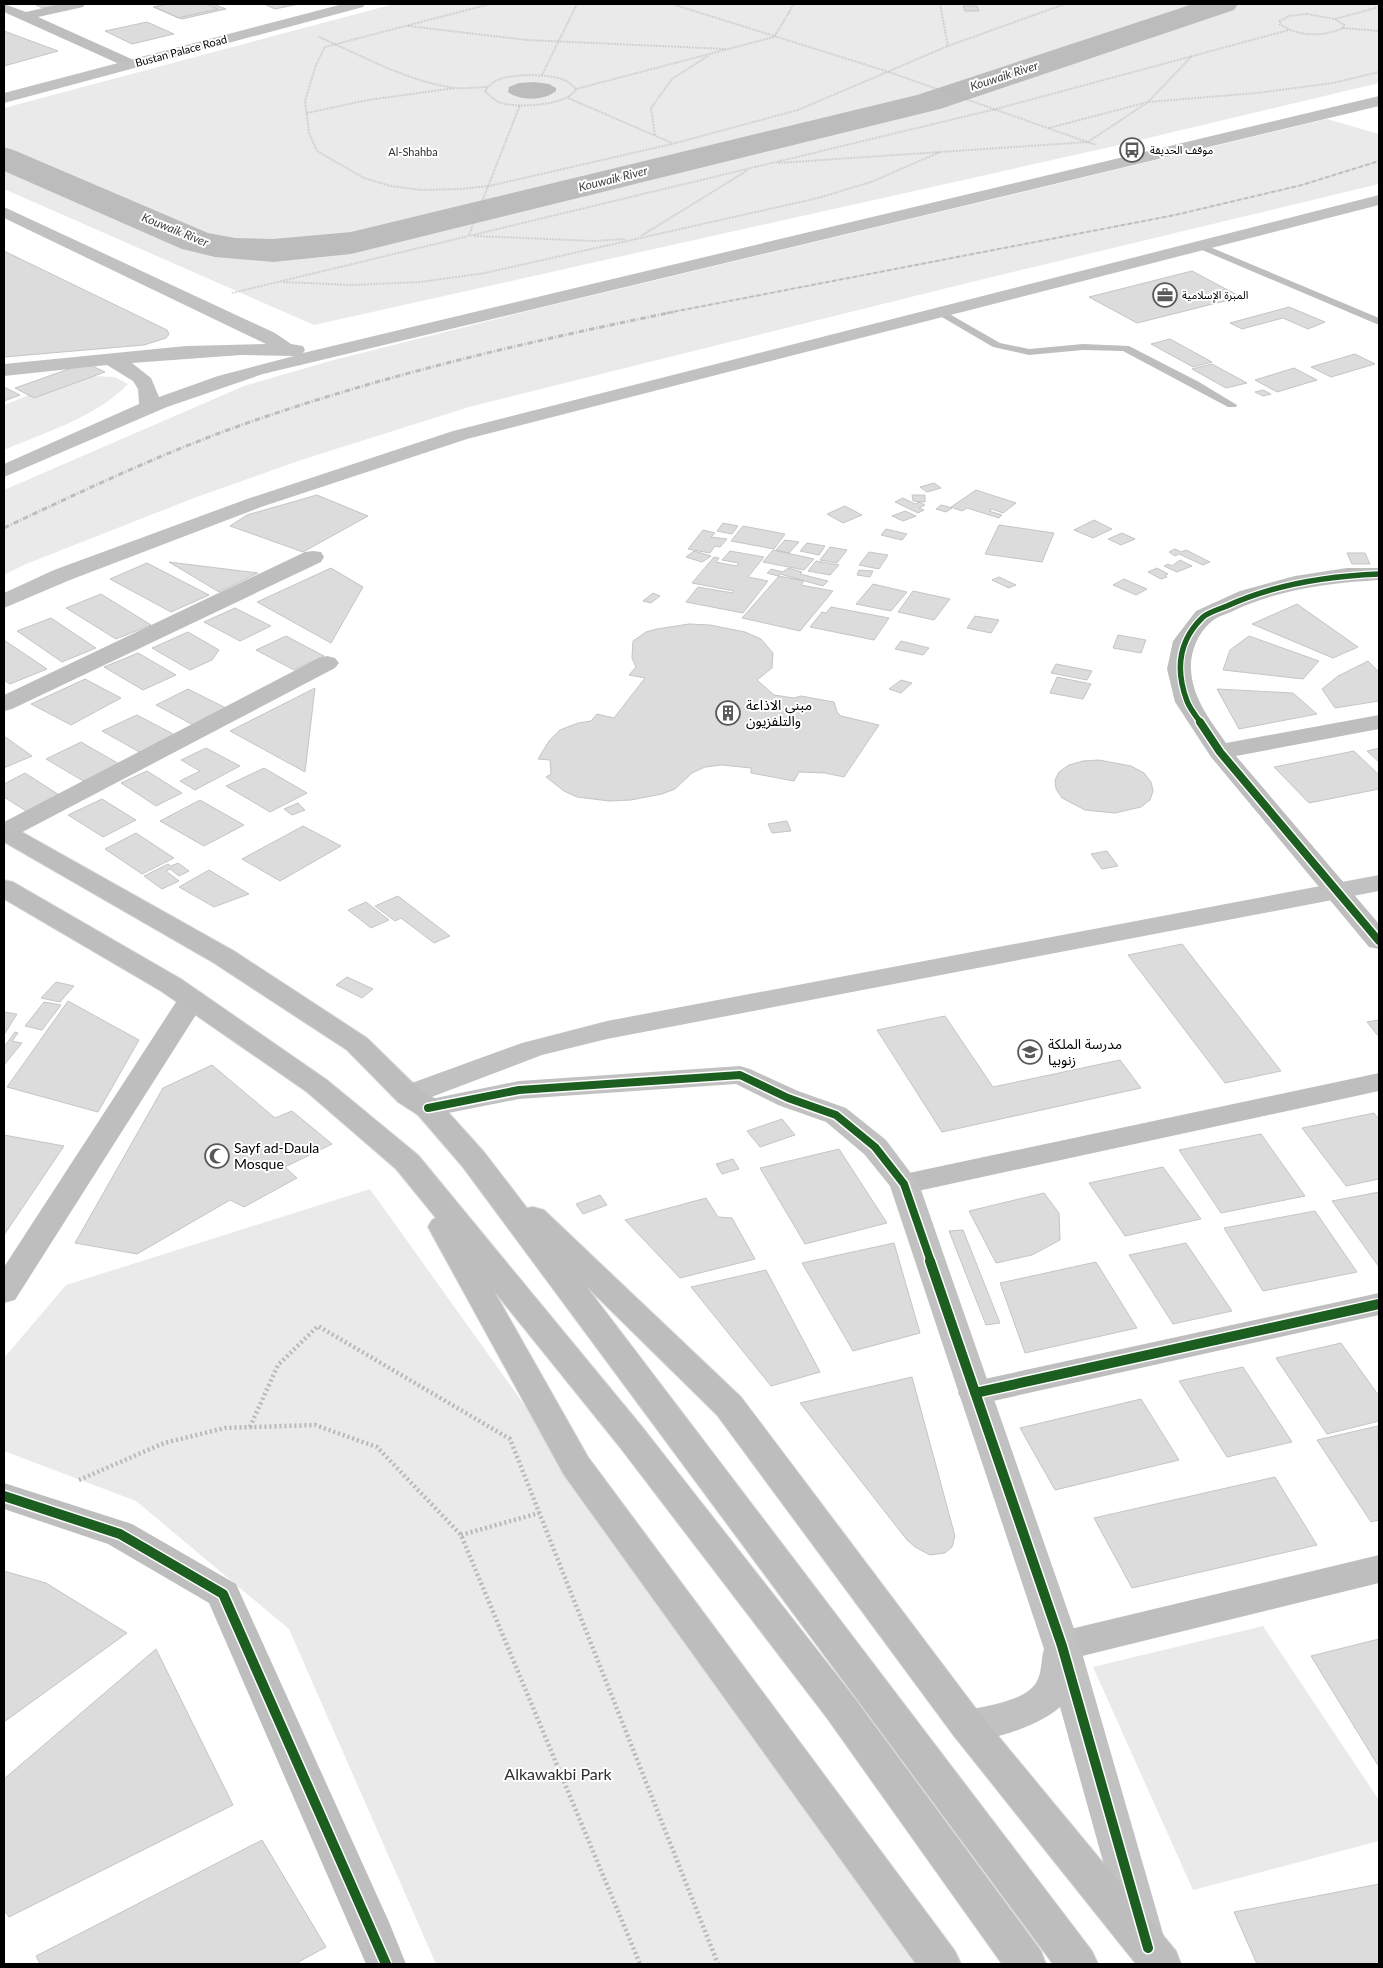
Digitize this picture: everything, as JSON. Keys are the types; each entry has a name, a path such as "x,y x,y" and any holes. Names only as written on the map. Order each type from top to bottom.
{"main road":[{"name":"Bustan Palace Road","path":"4,98 358,4"},
{"path":"4,471 149,407 318,346 1127,156 1337,108 1375,103"},
{"path":"4,370 186,352 241,349 287,358 1337,108"},
{"path":"4,601 62,576 254,503 460,435 939,310 1379,200"},
{"path":"4,212 268,337 287,358"},
{"path":"186,352 209,341 212,332 241,349"},
{"path":"111,360 133,371 147,385 150,396 149,407"},
{"path":"4,832 224,957 357,1044 418,1101 473,1159 729,1406 967,1725 1154,1956"},
{"path":"418,1101 532,1049 607,1030 1379,883"},
{"path":"4,888 171,985 317,1086 407,1162 632,1437 834,1700 1026,1964"},
{"path":"418,1101 519,1090 740,1075 788,1098 836,1115 875,1147 904,1184 1062,1646 1154,1956"},
{"path":"473,1159 1077,1964"},
{"path":"407,1162 576,1466 940,1964"},
{"path":"967,1725 992,1722 1014,1715 1036,1703 1054,1687 1062,1646"}],"street":[{"path":"25,16 78,4"},
{"path":"4,7 131,64"},
{"path":"4,704 313,557"},
{"path":"1379,574 1347,575 1295,583 1248,596 1204,616 1184,641 1180,669 1187,702 1220,752 1379,941"},
{"path":"4,832 327,663"},
{"path":"1220,752 1379,722"},
{"path":"7,1280 192,1000"},
{"path":"904,1184 1379,1082"},
{"path":"975,1393 1379,1304"},
{"path":"4,1496 120,1534 223,1594 386,1964"},
{"path":"1062,1646 1379,1568"}],"lane":[{"path":"1198,245 1379,322"},
{"path":"939,310 997,345 1029,352 1083,347 1125,348 1232,405"}],"path":[{"path":"490,4 325,47 316,66 305,100 309,133 317,151 364,178 390,186 421,190 489,186 672,144 798,110 948,46 1065,4"},
{"path":"542,76 578,4"},
{"path":"672,4 886,71 1127,156"},
{"path":"487,87 488,95 494,99 520,105 544,104 568,98 574,94 576,89 774,37 794,4"},
{"path":"940,4 948,46"},
{"path":"1335,19 1379,7"},
{"path":"1289,30 1280,24 1283,18 1307,14 1335,19 1344,25 1343,28"},
{"path":"287,23 405,75 425,82 458,88"},
{"path":"406,26 468,35 559,42 726,50"},
{"path":"194,302 996,109 1289,30 1320,34 1330,33 1343,28 1379,30"},
{"path":"655,136 651,108 672,79 712,53"},
{"path":"767,164 1088,142 1148,102 1193,56"},
{"path":"1049,128 1148,102 1257,93 1333,83 1379,72"},
{"path":"306,113 368,100 458,88 487,87 493,82 509,78 542,76 566,80 573,84 576,89"},
{"path":"568,98 672,144"},
{"path":"468,236 488,190 520,105"},
{"path":"278,282 352,285 420,282 486,273 818,198 872,182 940,152"},
{"path":"468,236 594,241 637,238 752,168"},
{"path":"250,1427 278,1365 318,1326 510,1439 718,1964"},
{"path":"78,1480 164,1443 225,1428 315,1425 377,1448 461,1534 640,1964"},
{"path":"461,1534 539,1513"}],"green space":[{"name":"Al-Shahba","path":"394,4 1379,4 1379,83 1106,148 314,325 4,189 4,108"},
{"path":"1327,119 1379,134 1379,184 955,286 469,407 301,460 194,498 26,564 4,575 4,490 244,386 330,361 532,310"},
{"path":"94,376 115,377 128,384 102,405 70,423 4,450 4,405 29,395 34,398"},
{"name":"Alkawakbi Park","path":"370,1189 924,1964 436,1964 289,1629 136,1501 4,1451 4,1358 66,1285"},
{"path":"1263,1626 1379,1800 1379,1841 1193,1890 1093,1667"}],"shaded area":[{"path":"519,83 549,84 556,88 556,91 545,97 532,99 519,97 508,92 509,87"}],"building":[{"path":"34,4 63,4 43,8"},
{"path":"166,4 213,4 226,9 182,19 153,7"},
{"path":"169,4 207,4 218,9 178,18 155,7"},
{"path":"264,4 299,4 275,9"},
{"path":"963,6 977,6 979,11 965,11"},
{"path":"147,22 174,34 132,44 105,31"},
{"path":"4,31 58,51 4,66"},
{"path":"4,251 167,330 169,334 166,338 144,345 4,357"},
{"path":"1192,271 1241,297 1137,323 1089,297"},
{"path":"1289,307 1325,322 1308,329 1283,318 1242,329 1230,323"},
{"path":"1170,339 1212,362 1193,367 1151,344"},
{"path":"1355,354 1375,364 1331,377 1311,367"},
{"path":"86,363 105,372 34,398 15,388"},
{"path":"1212,364 1247,383 1226,388 1192,369"},
{"path":"1294,368 1317,380 1277,392 1255,380"},
{"path":"4,387 20,395 4,401"},
{"path":"1263,390 1271,394 1263,396 1255,392"},
{"path":"934,483 941,488 927,492 920,487"},
{"path":"976,490 1016,503 1003,513 992,509 989,511 1002,515 999,518 967,508 962,511 951,507"},
{"path":"317,495 368,516 303,552 230,526 247,515"},
{"path":"912,495 925,495 925,502 913,501"},
{"path":"903,498 915,504 919,502 925,505 919,508 924,510 918,513 895,502"},
{"path":"941,505 952,508 946,512 936,509"},
{"path":"845,506 862,515 843,523 827,514"},
{"path":"905,511 916,516 903,521 892,516"},
{"path":"1094,520 1112,529 1093,538 1074,530"},
{"path":"723,523 738,526 732,534 717,531"},
{"path":"999,525 1054,533 1042,562 985,554"},
{"path":"743,526 785,534 774,549 731,541"},
{"path":"886,529 907,534 902,540 881,535"},
{"path":"703,530 715,533 711,537 727,539 720,547 715,546 710,553 688,549"},
{"path":"1122,533 1135,539 1121,545 1108,539"},
{"path":"785,540 799,542 789,553 776,550"},
{"path":"807,543 825,546 819,555 800,551"},
{"path":"830,547 847,550 837,563 820,560"},
{"path":"1175,549 1181,552 1186,550 1210,562 1203,565 1179,554 1175,556 1169,552"},
{"path":"773,550 814,559 804,570 763,562"},
{"path":"694,551 711,556 702,562 686,557"},
{"path":"730,551 764,557 748,577 768,581 743,613 686,602 698,587 733,593 734,591 692,583 714,557 719,558 716,562 736,566 739,563 722,560"},
{"path":"869,552 888,555 879,569 859,565"},
{"path":"1347,553 1365,553 1370,564 1352,564"},
{"path":"1180,560 1192,566 1177,572 1164,566 1168,564 1172,566"},
{"path":"816,561 839,565 830,575 808,571"},
{"path":"169,562 258,573 219,592"},
{"path":"147,563 209,595 171,612 110,579"},
{"path":"331,568 363,587 331,643 257,602"},
{"path":"788,568 802,572 800,574 828,581 823,586 780,574 778,576 767,573 771,569 783,572"},
{"path":"1157,568 1168,574 1165,575 1167,577 1161,579 1148,572"},
{"path":"859,570 873,571 870,577 857,575"},
{"path":"779,576 804,581 801,585 833,591 800,631 742,618"},
{"path":"999,577 1016,585 1009,588 992,580"},
{"path":"1124,579 1147,589 1136,595 1113,585"},
{"path":"873,584 907,592 891,611 856,604"},
{"path":"913,591 950,599 934,620 898,612"},
{"path":"653,593 660,596 651,603 643,601"},
{"path":"101,594 151,625 116,639 66,608"},
{"path":"1297,604 1358,647 1333,658 1252,624"},
{"path":"831,607 889,618 874,640 810,627 822,612 826,613"},
{"path":"235,608 271,626 240,641 204,622"},
{"path":"975,616 999,620 991,633 967,628"},
{"path":"51,618 96,648 62,662 17,631"},
{"name":"مبنى الاذاعة والتلفزيون","path":"689,624 710,625 745,632 761,639 773,653 772,668 757,680 774,695 794,698 801,696 834,702 837,712 841,716 879,725 844,777 825,773 799,772 794,781 751,773 751,768 722,765 705,767 692,773 675,789 662,794 631,800 609,801 577,797 564,791 546,777 551,774 550,760 538,759 549,741 560,730 578,723 591,721 597,714 614,718 645,678 629,675 636,667 632,658 633,641 646,632"},
{"path":"188,632 219,650 212,660 190,670 152,648"},
{"path":"1118,635 1146,640 1141,653 1113,648"},
{"path":"286,636 324,656 294,670 256,650"},
{"path":"1249,636 1319,661 1303,679 1223,670 1230,650"},
{"path":"4,640 47,669 10,684 4,680"},
{"path":"901,641 929,648 923,655 895,649"},
{"path":"138,653 176,675 143,690 104,667"},
{"path":"1368,661 1379,672 1379,701 1335,708 1322,689 1338,676"},
{"path":"1056,664 1092,671 1087,680 1051,673"},
{"path":"1057,677 1091,684 1083,699 1050,693"},
{"path":"85,679 121,698 71,725 31,704"},
{"path":"901,680 912,683 901,693 889,689"},
{"path":"315,688 305,772 230,731"},
{"path":"188,689 230,710 197,727 156,705"},
{"path":"1217,689 1293,693 1317,714 1239,729"},
{"path":"137,715 177,736 143,754 102,731"},
{"path":"4,736 32,756 4,768"},
{"path":"81,742 121,765 85,782 46,759"},
{"path":"206,748 240,766 195,790 180,781 200,771 181,760"},
{"path":"1379,748 1379,762 1367,751"},
{"path":"1354,751 1379,775 1379,789 1309,803 1274,767"},
{"path":"1099,760 1131,766 1144,773 1151,782 1153,791 1150,800 1141,807 1115,813 1085,810 1062,798 1056,789 1055,780 1059,772 1069,765 1083,761"},
{"path":"264,768 307,793 270,812 226,786"},
{"path":"147,771 182,793 156,806 121,783"},
{"path":"25,773 64,798 31,814 4,797 4,784"},
{"path":"102,799 136,820 103,837 68,815"},
{"path":"200,800 244,825 204,846 160,821"},
{"path":"298,803 305,810 292,815 284,809"},
{"path":"787,821 791,831 772,833 768,824"},
{"path":"303,826 341,846 280,881 242,859"},
{"path":"136,833 174,858 142,874 105,849"},
{"path":"1107,851 1118,866 1102,869 1091,854"},
{"path":"178,863 189,871 179,876 170,869 166,871 179,881 162,889 144,876 168,864 171,866"},
{"path":"209,870 249,894 214,907 179,887"},
{"path":"398,896 450,936 434,943 401,918 395,921 375,906"},
{"path":"366,902 389,920 371,928 348,910"},
{"path":"1182,944 1281,1071 1225,1083 1128,955"},
{"path":"347,977 373,989 362,998 336,985"},
{"path":"56,982 74,986 60,1002 41,998"},
{"path":"68,1001 139,1040 98,1112 7,1087"},
{"path":"44,1002 61,1005 42,1030 25,1026"},
{"path":"4,1012 17,1014 4,1035"},
{"path":"945,1016 993,1087 1120,1060 1141,1088 942,1132 877,1030"},
{"path":"1379,1020 1379,1037 1367,1022"},
{"path":"15,1032 18,1033 12,1041 22,1043 4,1065 4,1047"},
{"name":"Sayf ad-Daula Mosque","path":"212,1065 275,1118 292,1111 332,1144 285,1167 297,1178 244,1207 230,1200 137,1254 75,1243 163,1088"},
{"path":"1374,1113 1379,1119 1379,1179 1346,1186 1302,1128"},
{"path":"782,1119 795,1135 760,1147 747,1131"},
{"path":"1261,1134 1305,1196 1221,1213 1179,1150"},
{"path":"4,1135 64,1146 4,1235"},
{"path":"839,1149 887,1223 805,1244 760,1168"},
{"path":"733,1159 739,1169 722,1174 716,1164"},
{"path":"1163,1167 1201,1219 1125,1236 1089,1183"},
{"path":"1379,1192 1379,1267 1332,1201"},
{"path":"1044,1193 1059,1213 1060,1240 1032,1255 996,1263 969,1211"},
{"path":"600,1195 607,1205 583,1214 576,1204"},
{"path":"706,1198 718,1217 732,1218 755,1259 680,1278 625,1220"},
{"path":"1315,1211 1357,1272 1263,1291 1224,1228"},
{"path":"963,1230 1000,1323 986,1325 949,1231"},
{"path":"894,1243 920,1333 853,1351 802,1263"},
{"path":"1186,1243 1232,1311 1173,1324 1129,1255"},
{"path":"1096,1262 1137,1328 1025,1353 1000,1283"},
{"path":"766,1270 820,1372 771,1386 691,1287"},
{"path":"1341,1343 1379,1396 1379,1421 1327,1434 1276,1358"},
{"path":"1243,1367 1292,1442 1227,1457 1179,1381"},
{"path":"912,1377 955,1536 952,1547 945,1553 930,1555 907,1540 800,1403"},
{"path":"1141,1399 1179,1460 1055,1490 1020,1428"},
{"path":"1378,1426 1379,1520 1371,1522 1317,1440"},
{"path":"1275,1477 1317,1545 1132,1588 1094,1518"},
{"path":"4,1571 46,1583 127,1633 4,1722"},
{"path":"1379,1639 1379,1767 1311,1656"},
{"path":"156,1649 233,1805 9,1917 4,1910 4,1779"},
{"path":"262,1840 326,1947 295,1964 40,1964 36,1956"},
{"path":"1379,1884 1379,1964 1257,1964 1234,1912"}],"waterway":[{"name":"Kouwaik River","path":"4,158 195,241 215,246 254,251 273,251 351,243 928,102 1223,4"}],"railway":[{"path":"667,313 1175,215 1302,185 1379,161"},
{"path":"4,528 147,462 236,427 290,409 398,376 508,348 673,312"}],"cycle path":[{"path":"1379,574 1347,575 1295,583 1248,596 1204,616 1184,641 1179,669 1187,702 1220,752 1379,941"},
{"path":"428,1108 519,1090 740,1075 788,1098 836,1115 875,1147 904,1184 1062,1646 1148,1948"},
{"path":"975,1393 1379,1304"},
{"path":"4,1496 120,1534 223,1594 386,1964"}],"place":[{"name":"موقف الحديقة","path":"1132,150"},
{"name":"المبرة الإسلامية","path":"1165,295"},
{"name":"مبنى الاذاعة والتلفزيون","path":"728,713"},
{"name":"مدرسة الملكة زنوبيا","path":"1030,1052"},
{"name":"Sayf ad-Daula Mosque","path":"217,1156"}]}
